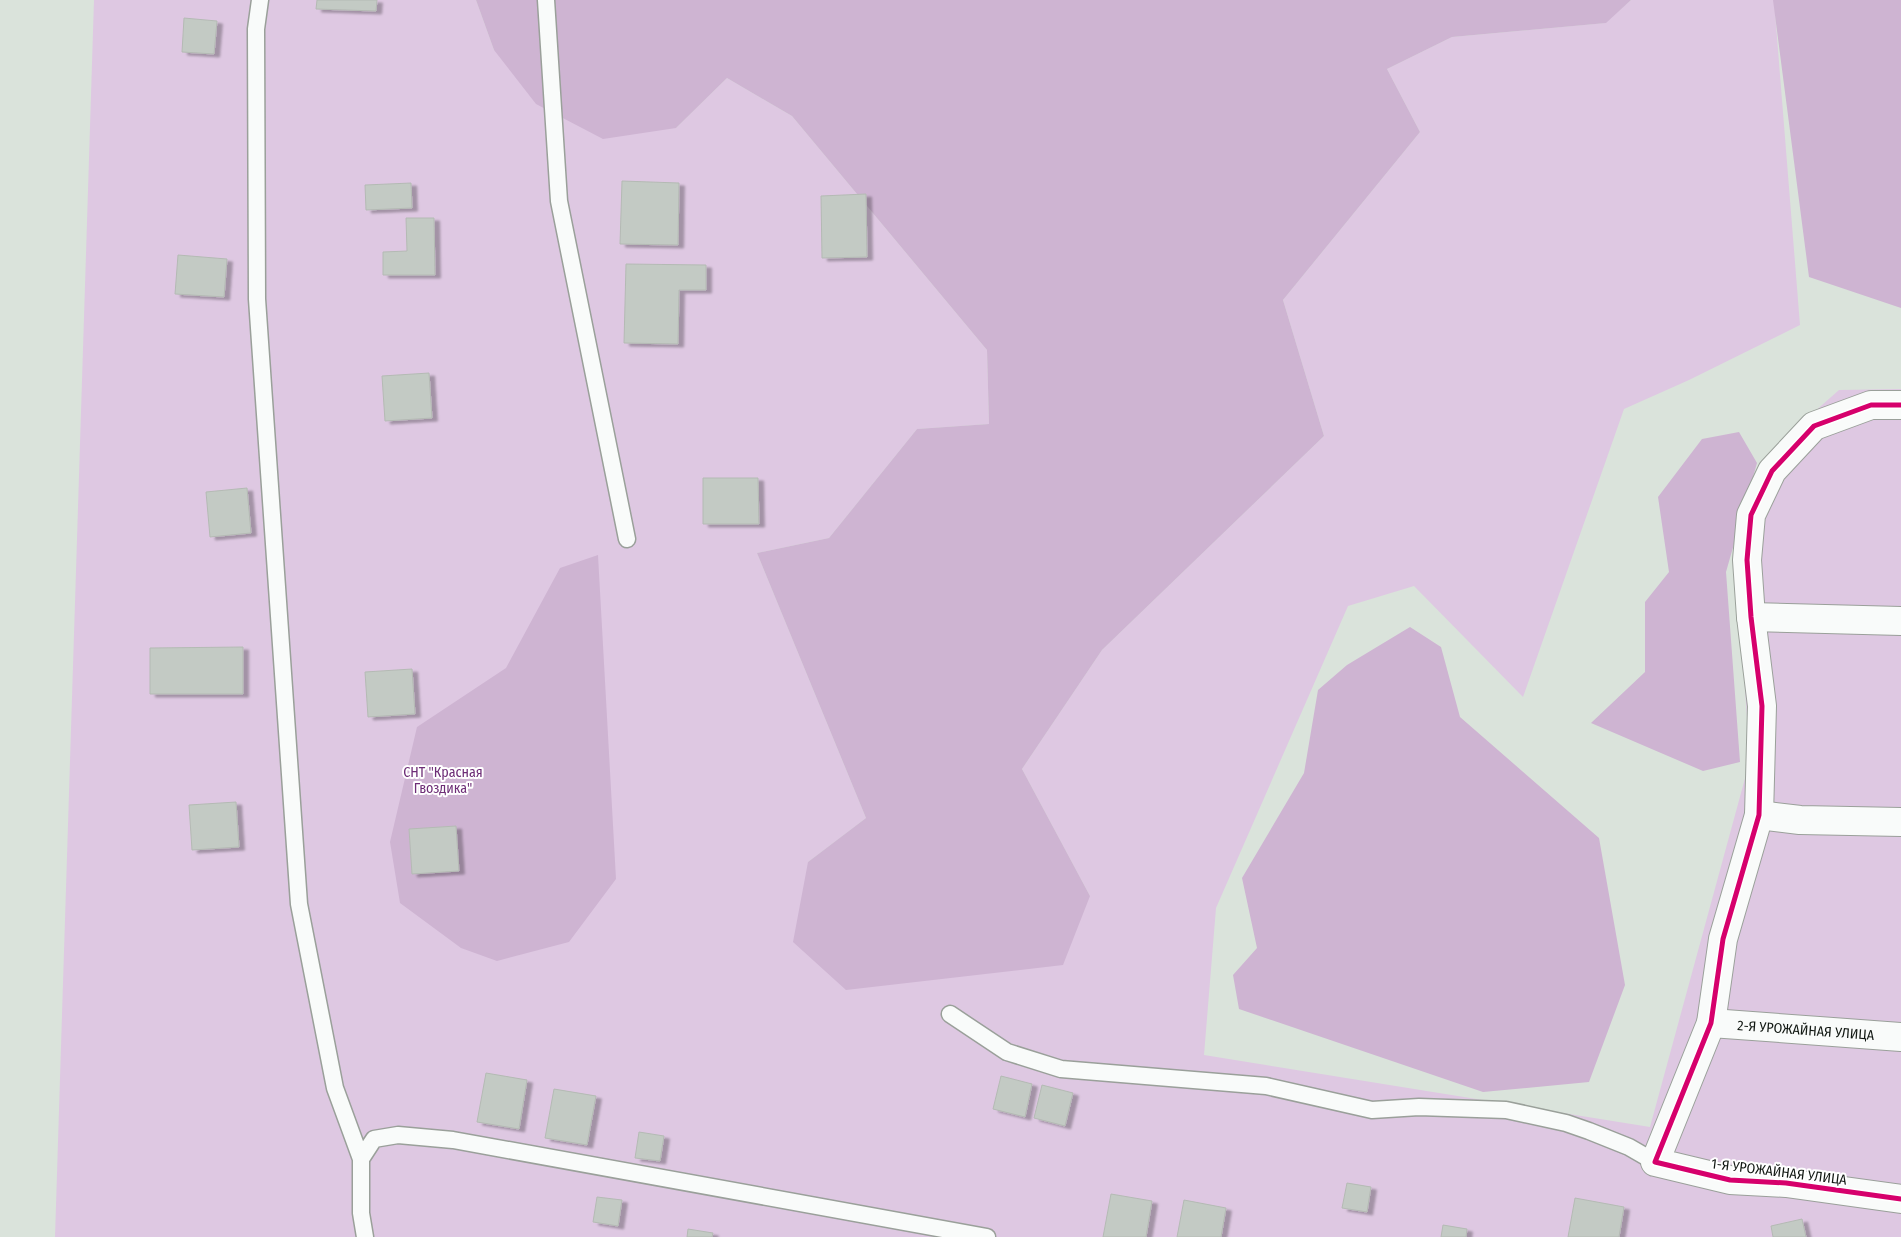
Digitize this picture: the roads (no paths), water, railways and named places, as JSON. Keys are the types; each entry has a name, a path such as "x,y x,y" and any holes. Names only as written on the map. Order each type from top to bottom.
{"street":[{"path":"1655,1162 1711,1023 1723,939 1759,815 1762,706 1751,617 1747,560 1751,515 1772,471 1814,426 1871,405 1901,405"},
{"path":"1751,617 1901,621"},
{"path":"1759,815 1800,820 1901,822"},
{"name":"2-Я УРОЖАЙНАЯ УЛИЦА","path":"1711,1023 1901,1037"},
{"name":"1-Я УРОЖАЙНАЯ УЛИЦА","path":"1655,1162 1730,1180 1786,1183 1901,1199"}],"lane":[{"path":"260,0 256,29 258,299 300,904 334,1088 362,1159 361,1213 365,1237"},
{"path":"546,0 559,202 627,539"},
{"path":"950,1014 1007,1052 1061,1069 1266,1086 1372,1110 1419,1107 1506,1110 1581,1128 1629,1147 1655,1162"},
{"path":"351,1130 374,1139 398,1135 453,1140 987,1237"},
{"path":"362,1159 374,1139"}],"park label":[{"name":"СНТ \"Красная Гвоздика\"","path":"443,780"}]}
